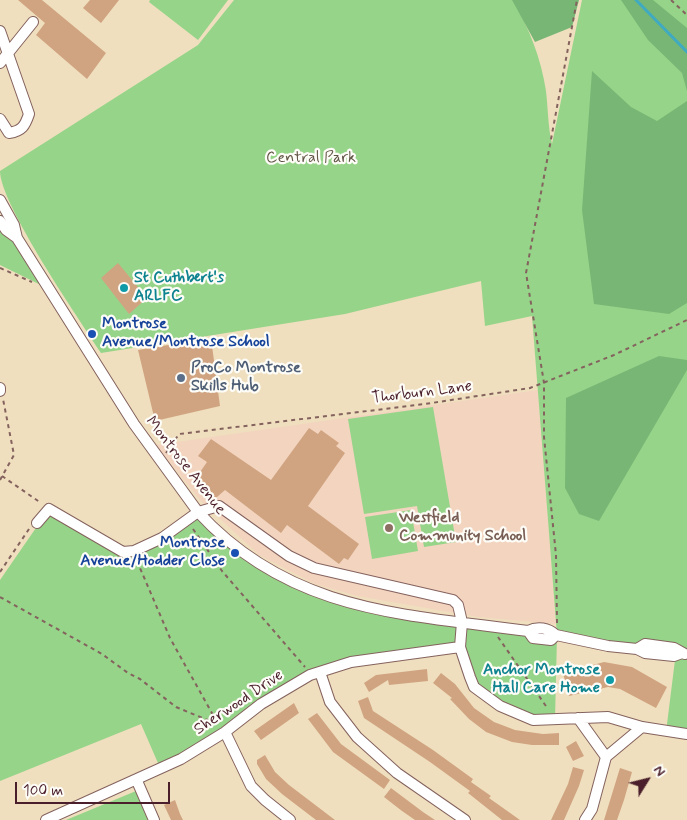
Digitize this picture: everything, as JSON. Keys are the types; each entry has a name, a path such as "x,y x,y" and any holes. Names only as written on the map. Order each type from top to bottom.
{"street":[{"path":"0,63 32,22"},
{"path":"0,31 29,114 25,126 18,131 9,133 0,119"},
{"name":"Montrose Avenue","path":"0,200 14,225 16,238"},
{"name":"Montrose Avenue","path":"0,221 6,230 16,238 134,424 198,512 222,535 259,564 317,593 349,604 386,612 528,631 533,638 551,640 557,636 608,646 637,648 646,644 674,648 684,654"},
{"path":"37,523 49,509 123,552 134,551 162,538 198,512 219,506 289,556 314,568 453,600 458,605 462,622 460,646 474,687 500,706 533,720 608,717 642,727 687,734"},
{"name":"Sherwood Drive","path":"48,820 137,781 181,759 225,732 261,704 315,674 351,662 460,646"},
{"path":"315,674 330,702 357,737 397,773 465,820"},
{"path":"578,718 606,757"},
{"path":"585,820 592,809 606,757 642,727"},
{"path":"225,732 252,786 265,800 290,820"},
{"path":"137,781 154,820"}],"path":[{"path":"557,636 556,556 544,436 544,383 526,273 577,0"},
{"path":"670,0 687,15"},
{"path":"0,268 47,288"},
{"name":"Thorburn Lane","path":"160,460 179,434 501,394 544,383 614,355 687,320"},
{"path":"0,389 14,454 0,480"},
{"path":"2,476 49,509"},
{"path":"188,521 222,571 304,666 315,674"},
{"path":"0,572 28,529 37,523"},
{"path":"0,597 102,654 128,673 140,679 176,707 218,725 170,638 134,551"},
{"path":"498,627 498,636 555,719"}],"shaded area":[{"name":"Westfield Community School","path":"538,390 556,624 478,617 357,596 315,584 259,555 200,500 156,445"}],"green space":[{"path":"150,0 228,0 198,40 149,2"},
{"name":"Central Park","path":"234,0 513,0 538,55 546,91 552,144 582,0 687,0 687,732 666,732 676,652 557,636 555,719 511,711 470,677 462,625 460,647 392,655 290,685 161,770 141,724 0,781 0,580 49,509 127,552 198,512 259,564 349,604 557,635 532,316 485,326 481,281 345,314 101,353 42,262 13,209 3,187 0,171 198,45"},
{"path":"512,0 579,0 572,27 535,42"},
{"path":"621,0 653,0 687,28 687,91 682,73 648,40"},
{"path":"592,71 631,107 657,121 687,101 687,303 669,314 594,304 582,210"},
{"path":"0,221 47,288 0,265"},
{"path":"659,356 687,360 687,370 599,521 579,514 565,488 566,398"},
{"path":"433,407 456,542 424,547 417,506 364,514 348,419"},
{"path":"411,510 418,551 372,559 365,517"},
{"path":"136,791 148,820 66,820"}],"building":[{"path":"18,0 42,0 106,53 87,79 36,35 45,23"},
{"path":"90,0 119,0 101,23 83,8"},
{"name":"St Cuthbert's ARLFC","path":"118,263 147,298 129,314 101,278"},
{"name":"ProCo Montrose Skills Hub","path":"211,338 220,406 155,421 138,350"},
{"path":"309,428 318,434 321,430 339,443 336,446 345,453 308,506 359,544 348,560 344,558 339,564 287,525 281,533 225,490 217,497 208,497 200,493 196,485 196,478 207,462 198,456 211,439 271,480"},
{"name":"Anchor Montrose Hall Care Home","path":"604,662 632,667 667,687 656,708 620,689 608,687 569,696 563,673"},
{"path":"427,669 428,681 389,685 388,680 369,692 364,683 376,675"},
{"path":"441,673 455,684 474,708 494,722 515,730 543,734 559,733 559,745 532,745 512,742 486,732 469,719 450,699 452,698 433,683"},
{"path":"368,697 373,711 473,779 471,782 491,796 489,798 520,820 502,820 468,793 470,791 364,718 358,701"},
{"path":"294,703 299,713 261,740 254,731"},
{"path":"317,713 341,744 390,780 384,789 333,752 308,719"},
{"path":"576,741 584,756 573,761 566,747"},
{"path":"265,755 275,772 289,785 335,820 316,820 282,794 266,779 257,764 257,760"},
{"path":"573,767 584,770 579,786 564,820 551,820 568,784"},
{"path":"620,768 632,772 624,800 617,820 604,820"},
{"path":"391,788 435,820 415,820 402,811 384,797"},
{"path":"175,800 183,820 171,820 164,805"}],"waterway":[{"path":"636,0 687,52"}],"place":[{"name":"St Cuthbert's ARLFC","path":"124,288"},
{"name":"Montrose Avenue/Montrose School","path":"92,334"},
{"name":"ProCo Montrose Skills Hub","path":"181,378"},
{"name":"Westfield Community School","path":"389,528"},
{"name":"Montrose Avenue/Hodder Close","path":"235,553"},
{"name":"Anchor Montrose Hall Care Home","path":"610,680"}]}
